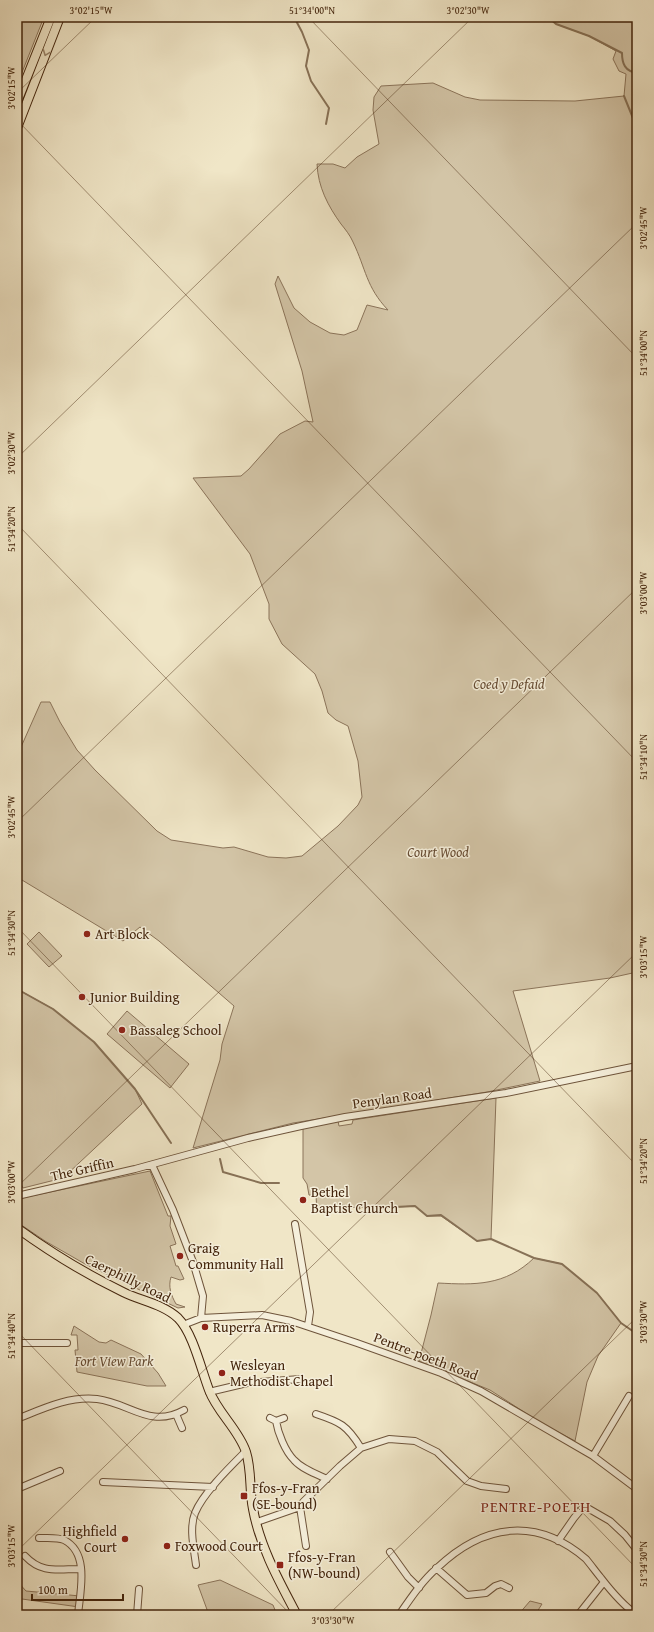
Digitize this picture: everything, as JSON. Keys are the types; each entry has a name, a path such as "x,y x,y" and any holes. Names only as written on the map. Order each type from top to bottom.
{"main road":[{"path":"17,102 51,17"},
{"path":"17,128 60,17"},
{"name":"Caerphilly Road","path":"17,1228 79,1269 125,1293 159,1306 173,1314 183,1325 195,1350 210,1392 246,1451 250,1469 253,1508 263,1545 274,1571 297,1615"}],"street":[{"name":"Penylan Road","path":"152,1165 240,1140 344,1117 499,1094 637,1066"},
{"name":"The Griffin","path":"17,1196 152,1165"},
{"path":"152,1165 174,1213 193,1262 203,1296 201,1318"},
{"path":"295,1224 310,1312 308,1326"},
{"name":"Pentre-poeth Road","path":"183,1325 201,1318 262,1315 308,1326 441,1373 481,1391 593,1456 637,1489"},
{"path":"17,1343 67,1343"},
{"path":"210,1392 247,1383 300,1379"},
{"path":"593,1456 628,1396"},
{"path":"17,1419 50,1405 76,1399 98,1399 155,1418 171,1417 184,1410"},
{"path":"176,1414 182,1428"},
{"path":"316,1414 338,1422 353,1436 361,1448"},
{"path":"284,1418 273,1419 294,1461 327,1479"},
{"path":"257,1522 300,1507 303,1502 361,1448 389,1439 415,1441 437,1452 467,1481 481,1486 506,1489"},
{"path":"196,1565 192,1531 195,1513 213,1487 246,1451"},
{"path":"17,1488 60,1472"},
{"path":"103,1482 213,1487"},
{"path":"558,1540 584,1506 610,1521 625,1535 637,1550"},
{"path":"300,1507 306,1546"},
{"path":"399,1615 436,1568 469,1544 495,1533 522,1530 546,1534 568,1546 587,1560 604,1582 634,1614"},
{"path":"39,1538 63,1539 72,1545 79,1555 81,1569 78,1615"},
{"path":"390,1552 408,1577 419,1588"},
{"path":"24,1556 32,1564 42,1569 81,1569"},
{"path":"436,1568 467,1596 486,1593 500,1584 509,1588"},
{"path":"578,1615 604,1582"},
{"path":"137,1615 139,1589"}],"green space":[{"path":"17,17 44,17 17,85"},
{"path":"548,17 637,17 637,972 610,978 513,991 540,1081 487,1092 293,1123 193,1148 220,1060 222,1044 234,1006 159,941 140,927 123,941 17,877 17,752 21,747 41,702 50,702 77,750 95,770 157,831 171,840 223,848 234,847 268,857 286,858 302,856 338,826 358,805 362,797 358,761 348,726 336,720 328,713 322,691 315,674 282,644 269,619 269,604 250,554 193,478 241,476 280,434 305,421 313,422 302,371 275,284 278,276 294,308 310,322 330,333 344,335 357,330 367,305 388,310 375,293 367,278 352,239 336,217 324,196 319,181 317,164 333,164 345,168 357,157 379,144 373,110 374,97 381,86 433,83 465,97 480,100 575,101 624,96 626,74 619,71 613,59 616,51 589,36 556,24"},
{"path":"39,932 62,956 49,967 27,944"},
{"path":"17,989 53,1009 94,1042 135,1089 142,1104 63,1178 23,1188 17,1176"},
{"path":"127,1011 189,1064 170,1088 107,1034"},
{"path":"496,1098 491,1239 477,1241 441,1216 427,1216 415,1206 376,1208 359,1206 360,1209 347,1207 345,1205 323,1207 323,1211 317,1211 316,1196 309,1195 307,1184 303,1178 303,1127 338,1121 339,1126 352,1124 353,1120"},
{"path":"150,1171 168,1216 171,1216 170,1226 176,1244 170,1246 176,1266 178,1266 184,1279 180,1280 171,1277 170,1291 176,1304 185,1307 178,1308 85,1264 45,1241 17,1222 17,1199"},
{"path":"534,1258 562,1264 597,1293 621,1323 598,1356 587,1382 575,1441 541,1423 490,1390 419,1361 438,1283 465,1284 489,1282 501,1279 523,1267"},
{"name":"Fort View Park","path":"74,1326 99,1342 106,1343 111,1340 141,1354 158,1373 166,1386 147,1386 77,1372 75,1350 78,1350 77,1335 71,1335"},
{"path":"220,1580 273,1605 277,1615 209,1615 198,1585"},
{"path":"17,1581 26,1591 80,1596 79,1607 22,1599 17,1594"},
{"path":"530,1601 542,1604 535,1615 518,1615"}],"waterway":[{"path":"294,17 309,50 306,66 311,81 329,108 326,124"},
{"path":"548,17 556,24 589,36 622,53 624,64 627,69 637,73"},
{"path":"624,96 637,128"},
{"path":"17,989 53,1009 94,1042 135,1089 171,1143"},
{"path":"220,1159 223,1172 261,1183 279,1183"},
{"path":"359,1206 376,1208 415,1206 427,1216 441,1215 477,1241 491,1239 534,1258 562,1264 597,1293 621,1323 637,1334"}],"place":[{"name":"Art Block","path":"87,934"},
{"name":"Junior Building","path":"82,997"},
{"name":"Bassaleg School","path":"122,1030"},
{"name":"Bethel Baptist Church","path":"303,1200"},
{"name":"Graig Community Hall","path":"180,1256"},
{"name":"Ruperra Arms","path":"205,1327"},
{"name":"Wesleyan Methodist Chapel","path":"222,1373"},
{"name":"Ffos-y-Fran (SE-bound)","path":"244,1496"},
{"name":"Highfield Court","path":"125,1539"},
{"name":"Foxwood Court","path":"167,1546"},
{"name":"Ffos-y-Fran (NW-bound)","path":"280,1565"}],"district":[{"name":"PENTRE-POETH","path":"536,1507"}],"park label":[{"name":"Coed y Defaid","path":"509,684"},
{"name":"Court Wood","path":"438,852"}]}
